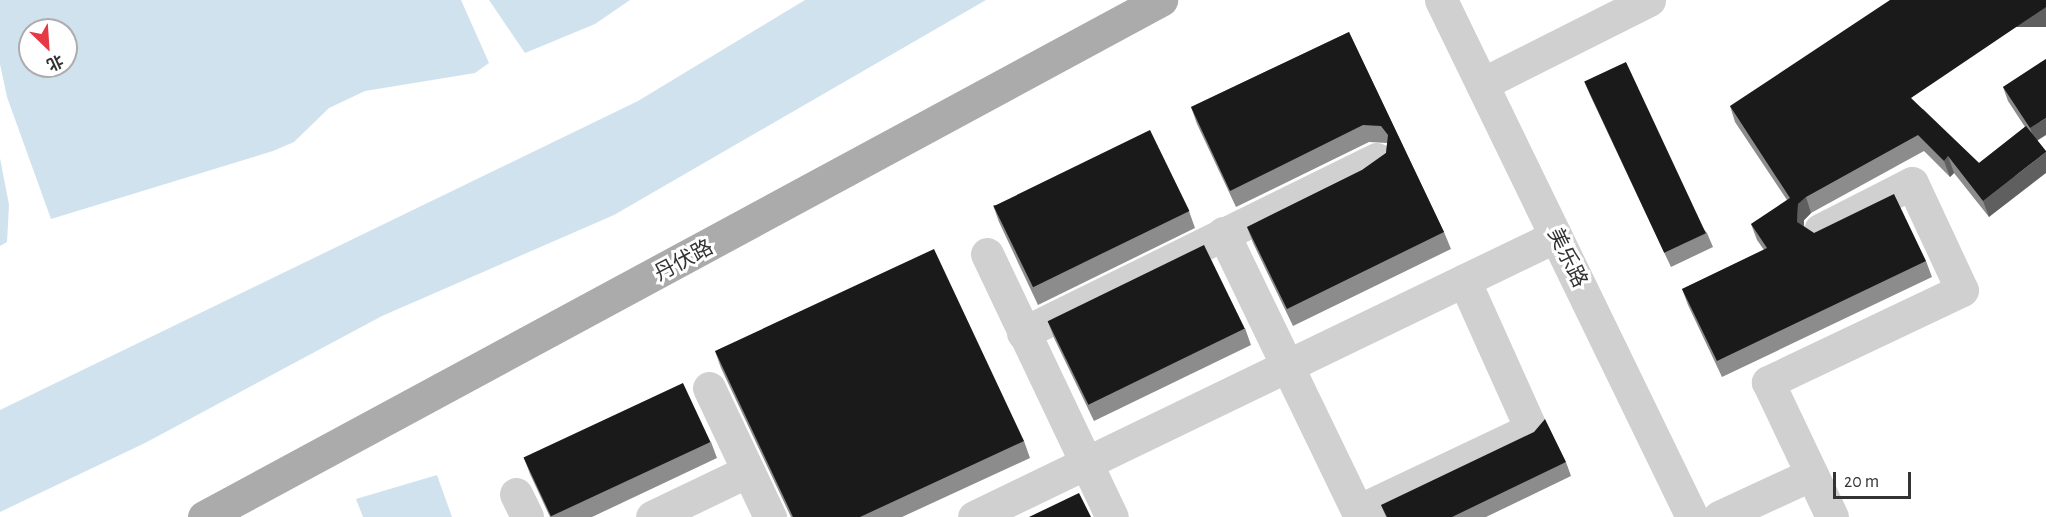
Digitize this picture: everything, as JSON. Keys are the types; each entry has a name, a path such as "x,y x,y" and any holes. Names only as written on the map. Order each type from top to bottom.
{"main road":[{"name":"丹伏路","path":"221,514 1161,0"}],"street":[{"name":"美乐路","path":"1441,0 1692,517"},
{"path":"1482,84 1649,0"},
{"path":"1023,333 1223,232 1377,159"},
{"path":"1820,230 1912,183 1962,290 1768,382 1832,517"},
{"path":"1223,232 1359,514 1531,429 1464,280"},
{"path":"974,517 1556,236"},
{"path":"987,254 1112,517"},
{"path":"709,388 770,517"},
{"path":"652,517 748,471"},
{"path":"1719,517 1812,474"}],"water":[{"path":"0,0 461,0 489,63 475,73 365,91 329,108 294,142 273,151 51,219 7,97 0,64"},
{"path":"489,0 630,0 595,24 525,53"},
{"path":"805,0 986,0 614,215 382,316 145,443 0,512 0,410 638,101"},
{"path":"0,158 9,205 7,242 0,246"},
{"path":"437,475 452,517 363,517 356,499"}],"building":[{"path":"1890,0 2046,0 2046,7 1911,98 1979,163 2026,126 2046,152 1983,201 1948,156 1944,161 1918,135 1806,197 1798,204 1797,222 1814,233 1894,194 1926,261 1717,361 1682,289 1767,248 1751,224 1790,198 1730,106"},
{"path":"1349,32 1444,232 1287,309 1247,227 1362,170 1386,153 1388,135 1381,126 1363,125 1230,191 1191,107"},
{"path":"2046,59 2046,118 2030,128 2003,87"},
{"path":"1626,62 1706,233 1664,253 1584,81"},
{"path":"1150,130 1189,211 1033,287 994,206"},
{"path":"1204,245 1245,329 1088,405 1048,321"},
{"path":"934,249 1024,441 860,517 793,517 715,351"},
{"path":"683,383 710,442 551,516 523,457"},
{"path":"1545,419 1566,462 1452,517 1387,517 1381,505 1534,432"},
{"path":"1079,493 1091,517 1029,517"}]}
